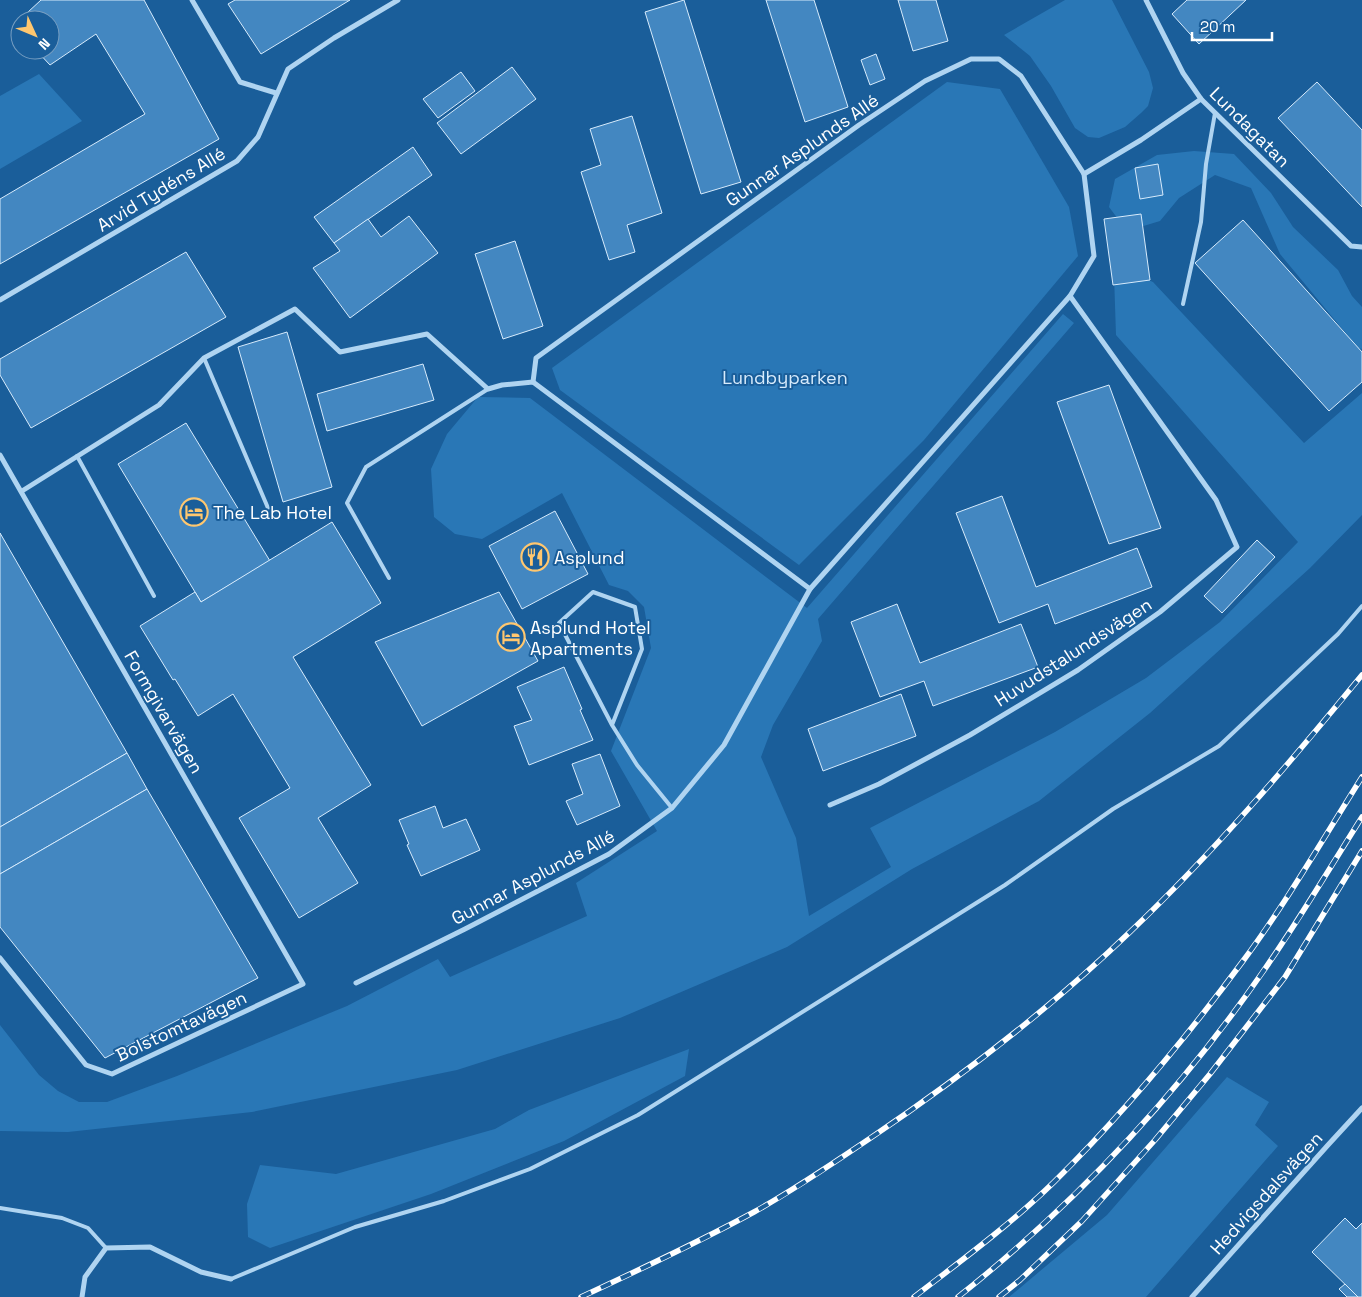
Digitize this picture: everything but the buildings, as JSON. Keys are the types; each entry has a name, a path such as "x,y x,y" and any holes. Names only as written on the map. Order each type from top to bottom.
{"street":[{"path":"192,0 240,82 276,93"},
{"name":"Arvid Tydéns Allé","path":"0,300 237,162 258,137 288,69 334,38 398,0"},
{"name":"Lundagatan","path":"1146,0 1183,73 1201,99 1351,246 1362,247"},
{"name":"Gunnar Asplunds Allé","path":"356,983 466,929 609,854 672,808 724,745 810,589 1070,296 1094,256 1084,174 1021,76 999,59 971,59 925,81 859,125 536,358 533,382"},
{"path":"1084,174 1141,140 1201,99"},
{"name":"Huvudstalundsvägen","path":"830,805 879,784 970,735 1078,670 1160,612 1237,547 1216,500 1070,296"},
{"path":"22,492 159,406 204,358 295,309 340,352 427,334 488,389 502,384 533,382 810,589"},
{"name":"Formgivarvägen","path":"0,454 303,984"},
{"name":"Bolstomtavägen","path":"0,958 86,1065 112,1074 303,984"},
{"name":"Hedvigsdalsvägen","path":"1192,1297 1362,1108"},
{"path":"82,1297 85,1277 106,1248 150,1247 201,1272 231,1279"}],"lane":[{"path":"1183,304 1201,222 1206,164 1215,113"},
{"path":"204,358 268,508"},
{"path":"389,578 347,503 366,467 488,389"},
{"path":"77,456 154,596"},
{"path":"612,725 642,649 635,607 593,592 559,622 612,725 637,765 672,808"},
{"path":"231,1279 355,1227 444,1201 530,1169 638,1115 1005,885 1114,809 1219,746 1338,634 1362,606"},
{"path":"0,1208 62,1218 79,1224 88,1228 106,1248"}],"green space":[{"path":"1065,0 1112,0 1149,72 1153,88 1148,106 1141,113 1125,127 1099,138 1088,137 1075,128 1051,86 1030,56 1004,35"},
{"path":"39,74 82,121 0,169 0,96"},
{"name":"Lundbyparken","path":"947,82 1000,89 1069,207 1078,256 924,440 799,565 560,390 552,368"},
{"path":"1194,151 1234,154 1271,193 1293,227 1338,270 1352,296 1362,307 1362,349 1358,348 1280,254 1251,188 1215,175 1179,198 1160,221 1127,231 1109,207 1115,179 1157,155"},
{"path":"1123,269 1153,282 1304,443 1362,393 1362,515 1310,568 1150,713 1039,801 912,869 787,947 620,1018 457,1070 252,1112 68,1132 0,1131 0,1025 39,1075 58,1091 79,1102 107,1102 177,1076 347,1006 438,959 450,977 587,916 576,883 657,831 611,751 651,648 644,607 628,591 609,585 562,493 482,539 455,534 434,517 431,469 447,434 478,397 530,398 807,608 1063,314 1074,323 818,619 822,641 773,725 761,757 796,838 809,916 891,867 870,828 1055,732 1146,678 1220,622 1298,542 1116,335 1114,275"},
{"path":"689,1049 685,1076 564,1141 431,1194 270,1248 248,1237 247,1204 260,1165 336,1174 495,1129 529,1110"},
{"path":"1227,1077 1269,1102 1255,1125 1278,1146 1146,1297 1009,1297 1107,1215"}],"railway":[{"path":"581,1297 711,1235 784,1195 938,1091 1004,1041 1101,960 1162,901 1250,807 1362,675"},
{"path":"914,1297 986,1241 1038,1197 1104,1130 1153,1075 1199,1019 1259,939 1362,777"},
{"path":"958,1297 1043,1225 1083,1186 1122,1146 1195,1062 1230,1018 1275,954 1362,817"},
{"path":"999,1297 1020,1280 1082,1221 1155,1140 1210,1074 1285,977 1362,851"}],"place":[{"name":"The Lab Hotel","path":"194,512"},
{"name":"Asplund","path":"535,557"},
{"name":"Asplund Hotel Apartments","path":"511,637"}]}
